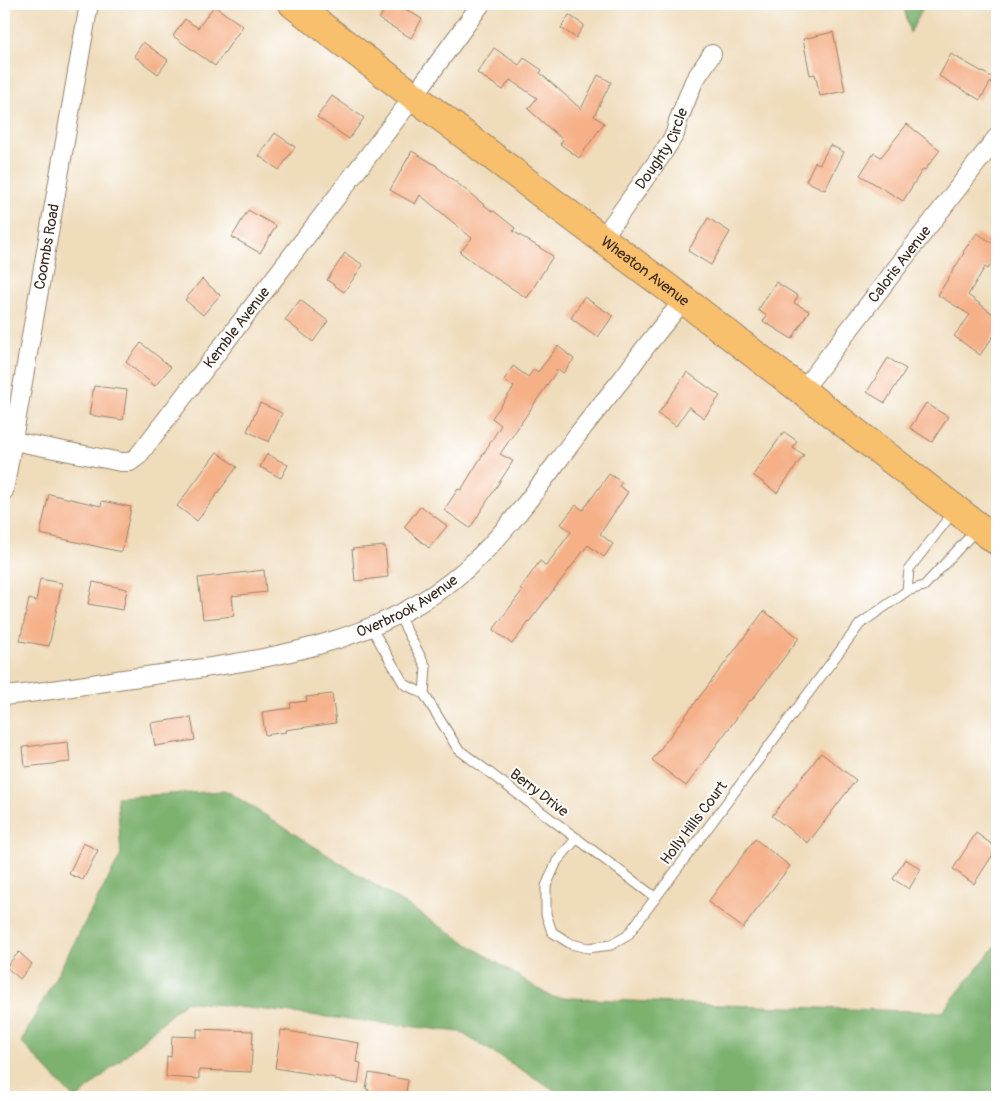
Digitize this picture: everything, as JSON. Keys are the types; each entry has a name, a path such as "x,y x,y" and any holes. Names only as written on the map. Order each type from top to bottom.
{"main road":[{"name":"Wheaton Avenue","path":"293,4 684,300 988,534"}],"street":[{"name":"Coombs Road","path":"4,491 89,4"},
{"name":"Kemble Avenue","path":"12,441 121,462 130,462 138,456 414,96 482,4"},
{"name":"Doughty Circle","path":"602,239 675,134 678,121 694,81 712,54"},
{"name":"Caloris Avenue","path":"802,390 997,137"},
{"name":"Overbrook Avenue","path":"4,696 173,673 284,654 357,633 398,614 443,588 466,569 517,515 581,430 684,300"}],"lane":[{"path":"907,591 909,569 956,509"},
{"name":"Holly Hills Court","path":"577,838 557,861 546,886 546,914 552,932 571,944 588,948 611,945 627,936 860,624 907,591 924,586 988,534"},
{"path":"398,614 426,668 424,694"},
{"name":"Berry Drive","path":"371,627 404,684 424,694 458,749 656,898"}],"green space":[{"path":"903,4 925,4 910,33"},
{"path":"227,791 551,997 692,1004 942,1012 997,944 997,1097 800,1097 785,1094 781,1097 566,1097 460,1032 186,1001 79,1097 73,1097 21,1042 121,855 117,797"}],"building":[{"path":"388,4 397,4 422,19 411,38 379,19"},
{"path":"214,6 243,26 215,66 173,36 185,19 198,28"},
{"path":"569,15 584,25 576,38 561,28"},
{"path":"833,32 845,91 820,96 815,74 810,75 803,39"},
{"path":"143,42 168,60 158,74 134,56"},
{"path":"494,48 519,65 524,58 542,70 540,73 581,109 598,75 611,82 594,116 604,123 579,158 560,144 563,140 528,109 537,98 510,80 503,90 477,73"},
{"path":"951,54 993,78 980,100 939,76"},
{"path":"332,96 364,118 349,139 317,117"},
{"path":"907,124 940,150 925,170 923,169 903,201 860,175 874,153 881,157"},
{"path":"275,133 295,147 279,170 259,156"},
{"path":"830,145 844,152 825,190 806,181 815,162 820,164"},
{"path":"412,151 437,166 494,211 515,228 513,231 553,256 527,298 483,270 460,252 472,238 420,195 415,204 390,190"},
{"path":"248,210 276,226 260,253 232,237"},
{"path":"708,218 730,232 711,265 688,251"},
{"path":"977,233 997,246 997,256 988,269 985,267 968,295 997,317 997,331 980,355 954,336 970,315 938,295 963,252"},
{"path":"345,253 363,265 344,292 327,280"},
{"path":"202,279 220,295 203,315 185,300"},
{"path":"776,282 798,296 794,303 809,311 792,339 763,321 767,316 758,310"},
{"path":"584,297 613,316 598,337 571,318"},
{"path":"300,300 328,321 313,342 285,320"},
{"path":"141,343 171,367 155,386 126,362"},
{"path":"558,346 574,359 563,373 558,369 500,454 513,461 470,528 444,510 458,489 461,490 501,425 492,418 514,387 504,380 513,366 528,377 534,369 538,372"},
{"path":"888,358 906,369 885,403 867,392"},
{"path":"687,372 720,396 704,418 689,407 676,426 658,414"},
{"path":"94,386 127,390 123,420 89,415"},
{"path":"260,403 282,413 269,442 247,431"},
{"path":"926,403 948,417 932,442 910,428"},
{"path":"784,432 797,441 793,448 804,455 777,493 753,475"},
{"path":"217,452 237,467 197,521 177,506"},
{"path":"267,454 288,465 281,478 260,467"},
{"path":"609,474 622,482 619,486 628,492 600,534 613,544 604,557 588,545 512,644 493,630 522,591 520,589 540,561 546,566 571,532 561,524 576,505 583,510"},
{"path":"49,494 101,506 102,501 131,507 122,552 40,534"},
{"path":"421,506 447,526 429,548 404,527"},
{"path":"385,546 388,577 355,581 352,549"},
{"path":"264,570 266,592 232,596 234,616 203,619 198,578"},
{"path":"40,579 62,583 49,646 20,641 29,599 36,601"},
{"path":"93,582 127,589 123,610 88,604"},
{"path":"764,611 799,638 686,786 652,760"},
{"path":"332,694 336,723 285,730 286,732 265,735 262,712 291,708 290,703 307,701 306,697"},
{"path":"191,717 195,740 155,746 151,723"},
{"path":"68,742 70,762 25,767 23,747"},
{"path":"821,753 856,780 808,843 772,816"},
{"path":"976,833 997,848 974,884 953,869"},
{"path":"755,839 790,866 743,928 708,902"},
{"path":"83,843 98,850 83,880 69,874"},
{"path":"905,859 921,869 909,889 893,879"},
{"path":"19,952 32,964 20,979 6,967"},
{"path":"197,1029 253,1031 251,1072 199,1070 199,1079 166,1077 167,1056 171,1057 172,1036 197,1037"},
{"path":"281,1030 359,1043 356,1062 361,1063 358,1084 335,1080 336,1078 275,1068"},
{"path":"369,1073 408,1080 405,1097 367,1097 369,1090 366,1089"}]}
